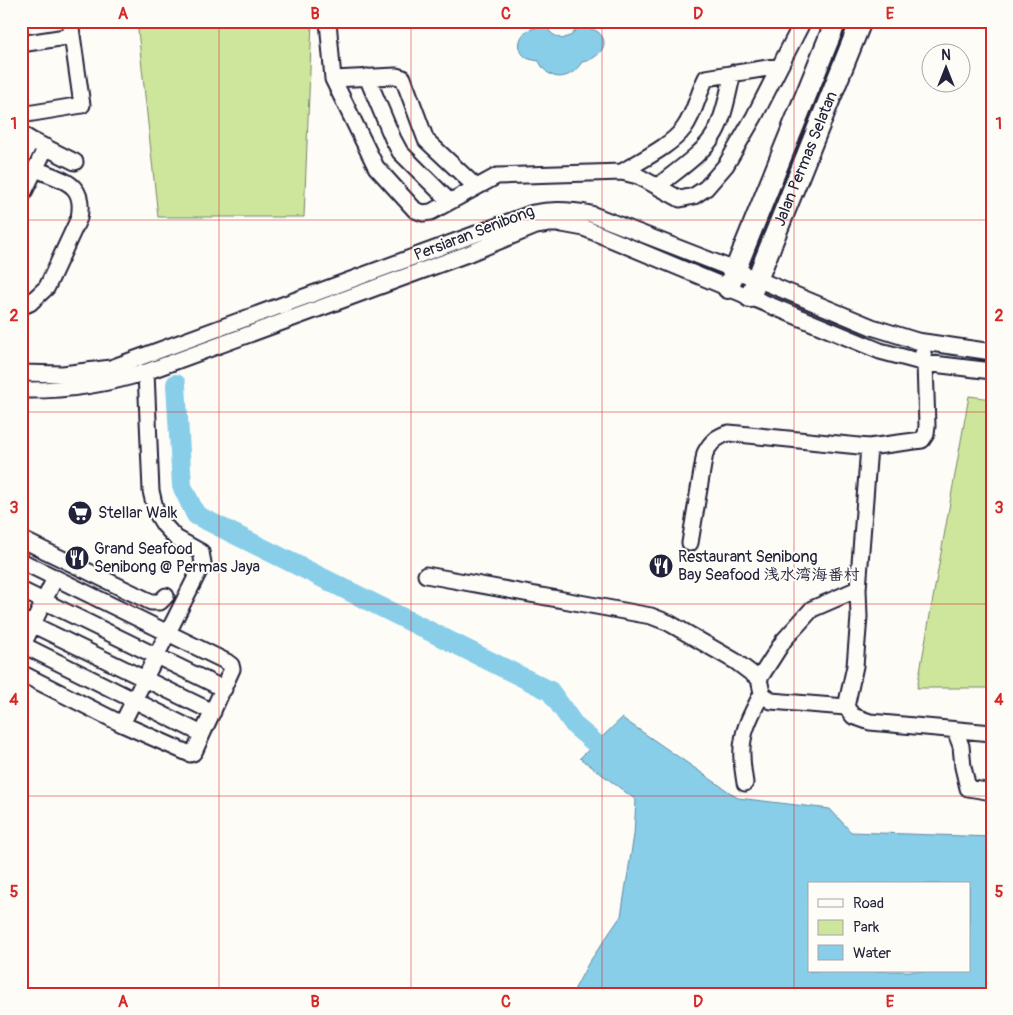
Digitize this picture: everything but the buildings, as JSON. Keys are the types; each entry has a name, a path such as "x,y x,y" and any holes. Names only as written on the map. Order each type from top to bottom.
{"main road":[{"path":"837,21 839,30 843,33 851,32 860,24"},
{"name":"Jalan Permas Selatan","path":"731,279 837,21"},
{"name":"Jalan Permas Selatan","path":"753,288 860,24"}],"street":[{"path":"328,21 333,79 376,166 415,210 423,213 431,212 497,176 622,172 638,176 680,199 694,196 706,188 726,165 754,116 803,21"},
{"path":"21,44 71,29 82,105 21,115"},
{"path":"622,172 657,150 683,129 706,78 780,66"},
{"path":"658,186 703,148 715,134 721,119 733,73"},
{"path":"333,79 396,76 403,78 426,140 476,187"},
{"path":"367,78 400,152 449,201"},
{"path":"21,160 26,137 75,162"},
{"path":"21,198 46,147"},
{"path":"21,307 30,303 47,287 81,211 80,196 73,186 36,169"},
{"name":"Persiaran Senibong","path":"21,373 62,374 111,368 533,213 547,210 575,211 591,214 753,288 872,328 917,341 992,352"},
{"name":"Persiaran Senibong","path":"21,390 88,387 150,371 470,253 536,226 562,224 584,228 731,279"},
{"name":"Persiaran Senibong","path":"753,288 880,351 925,363 992,371"},
{"path":"690,543 705,452 710,443 721,436 729,433 869,447 919,441 924,437 927,426 925,363 917,341"},
{"path":"122,724 202,567 203,559 198,549 176,538 170,532 156,512 150,470 150,371"},
{"path":"846,707 855,666 859,617 858,589 869,447"},
{"path":"21,539 151,602 160,602 166,596"},
{"path":"21,561 231,665 232,671 193,753 188,754 122,724 21,673"},
{"path":"426,575 651,616 669,623 735,661 761,686 772,701 846,707 853,716 870,722 992,733"},
{"path":"55,578 44,601 27,622 23,642 202,734"},
{"path":"745,783 742,742 761,686 784,640 812,609 858,589"},
{"path":"21,590 224,688"},
{"path":"27,622 213,712"},
{"path":"955,730 961,746 968,788 992,792"}],"green space":[{"path":"137,21 312,21 304,217 158,217"},
{"path":"969,396 992,399 992,688 917,688"}],"water":[{"path":"546,26 552,34 562,39 572,35 578,26 594,30 598,32 604,41 601,51 588,61 582,62 572,73 560,77 554,76 543,68 539,61 529,59 520,49 521,37 527,31"},
{"path":"622,718 738,798 830,809 851,832 992,837 992,994 572,994 588,964 621,916 634,835 636,800 580,758"}],"waterway":[{"path":"176,384 182,486 196,515 550,691 575,726 595,743"}],"place":[{"name":"Stellar Walk","path":"80,513"},
{"name":"Grand Seafood Senibong @ Permas Jaya","path":"77,558"},
{"name":"Restaurant Senibong Bay Seafood 浅水湾海番村","path":"661,566"}]}
